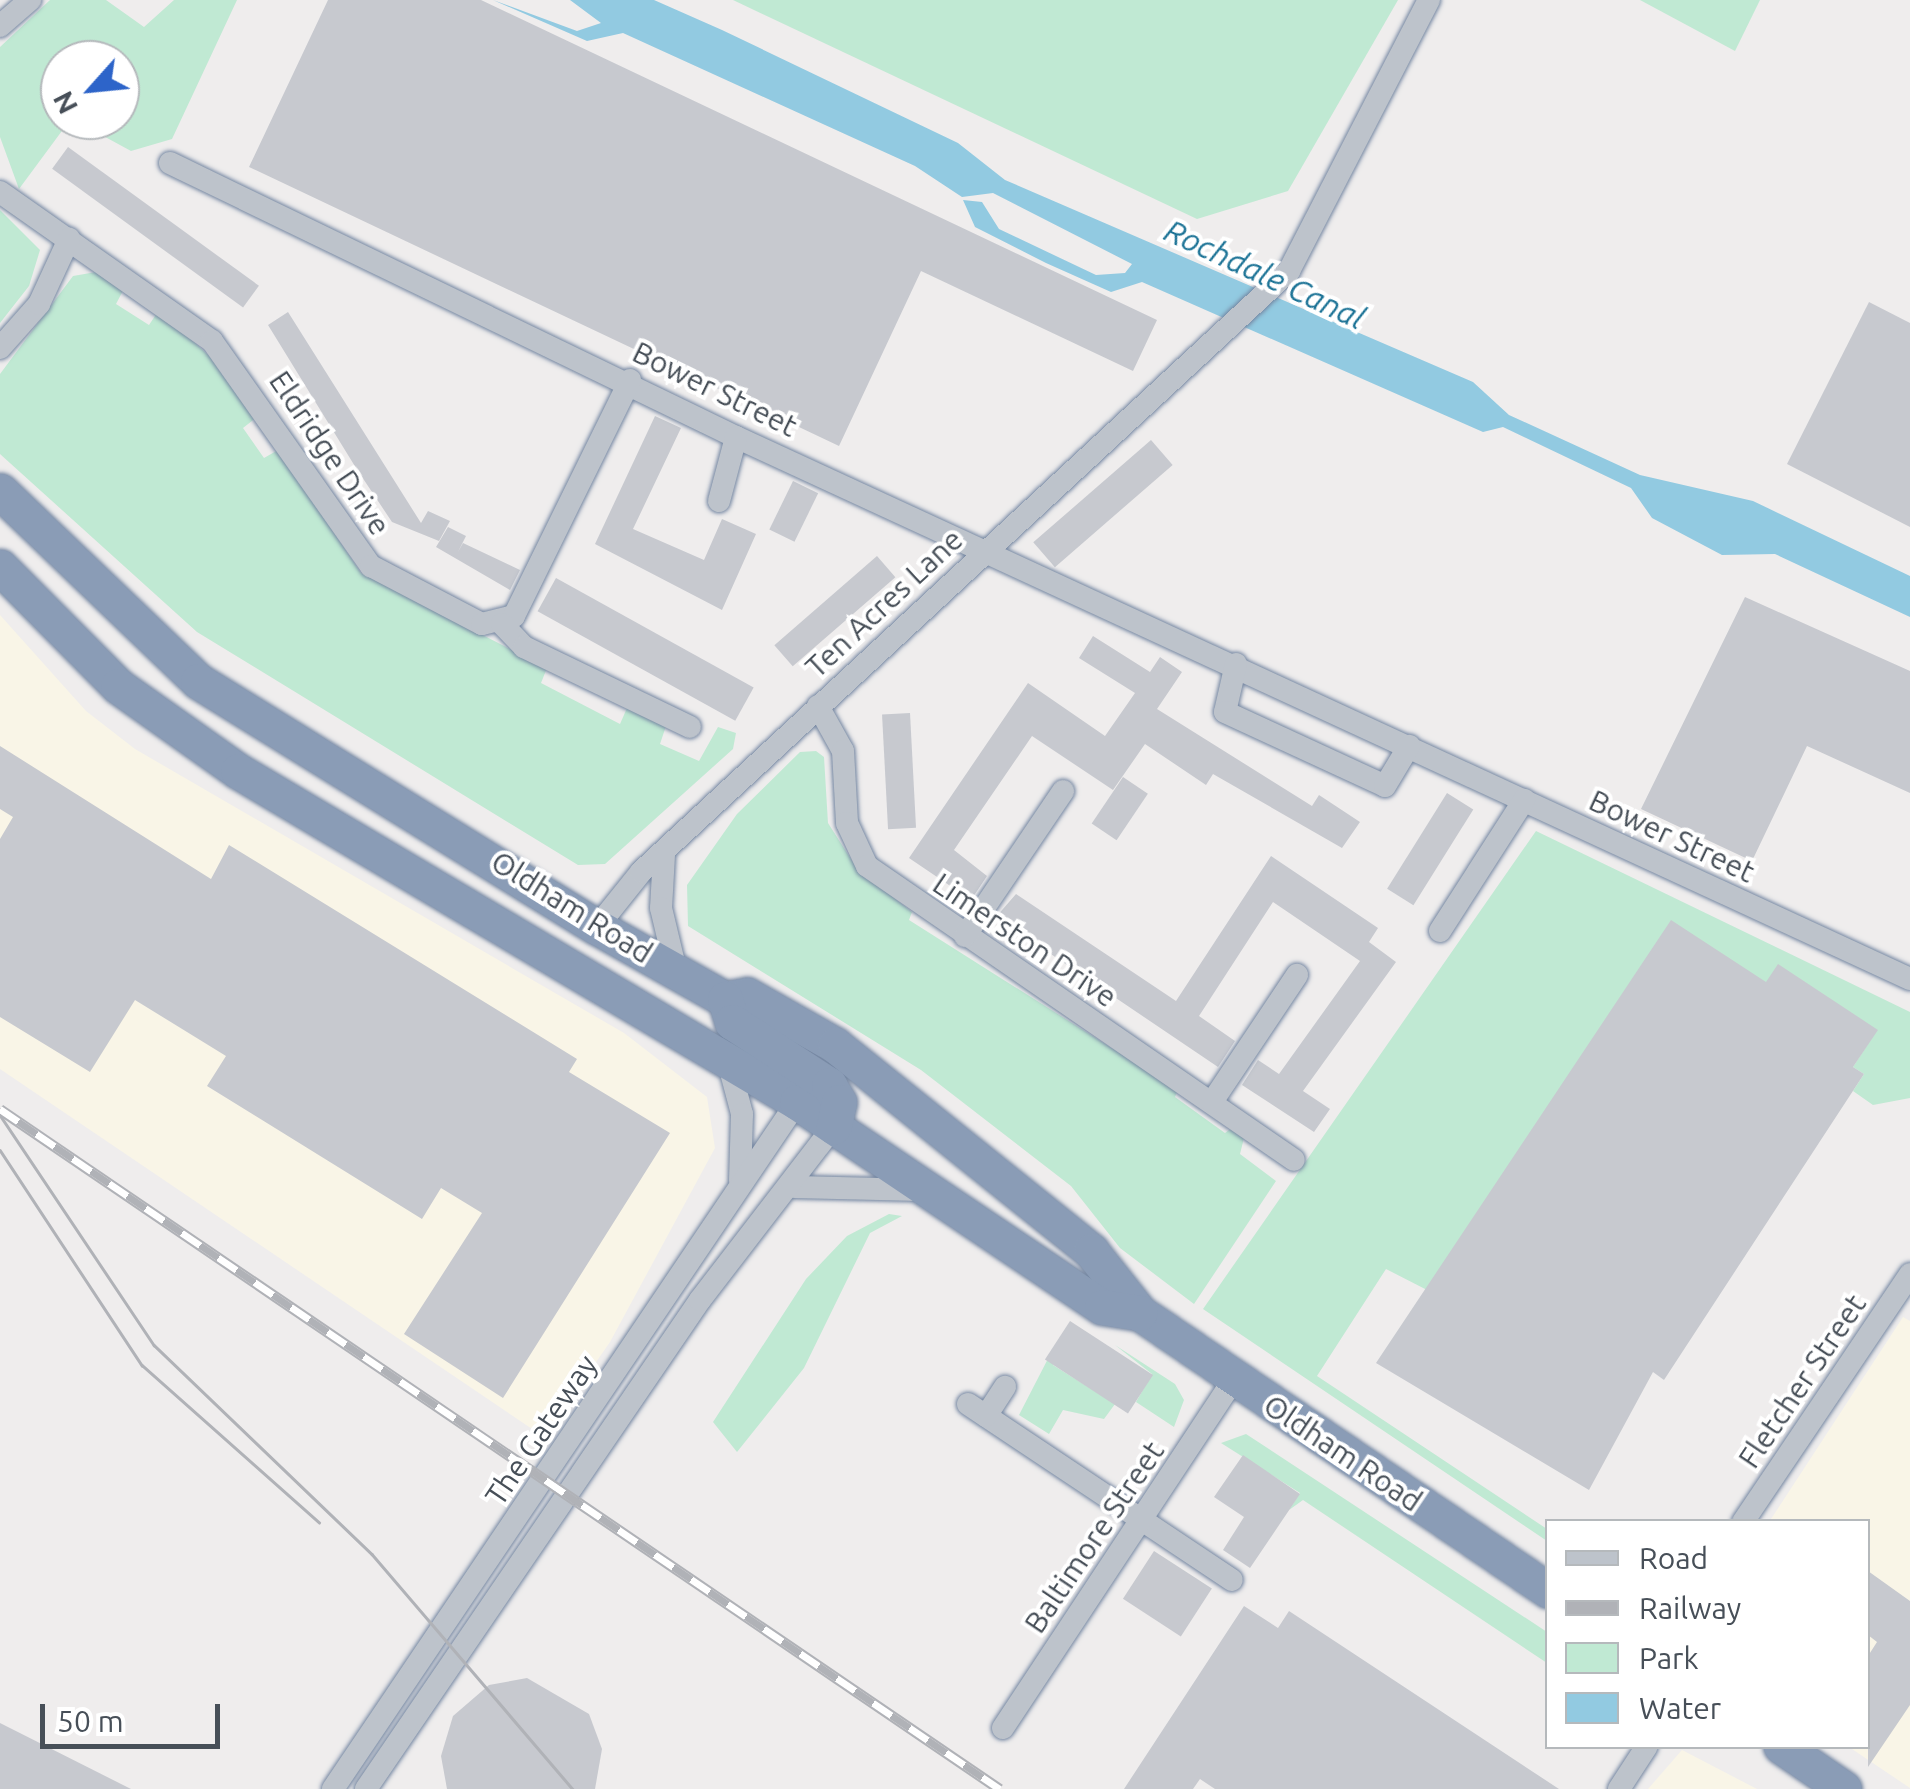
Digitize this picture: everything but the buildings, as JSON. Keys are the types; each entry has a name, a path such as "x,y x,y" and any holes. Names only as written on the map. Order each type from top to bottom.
{"highway":[{"name":"Oldham Road","path":"0,492 198,681 597,927 725,1000 732,1022 1090,1251 1140,1313 1545,1588"},
{"name":"Oldham Road","path":"0,567 118,686 184,735 729,1065 816,1073"},
{"path":"572,972 597,927"},
{"name":"Oldham Road","path":"816,1073 834,1126 923,1190 1102,1307 1140,1313"},
{"path":"1784,1749 1844,1789"}],"street":[{"path":"0,26 30,0"},
{"name":"Ten Acres Lane","path":"597,927 664,854 818,706 1289,271 1429,0"},
{"name":"Bower Street","path":"170,163 630,380 736,436 987,548 1910,979"},
{"name":"Eldridge Drive","path":"0,192 212,340 371,566 448,610 502,624"},
{"path":"0,348 39,304 69,239"},
{"path":"630,380 514,616 502,624 524,646 690,727"},
{"path":"719,501 736,436"},
{"path":"1236,664 1225,712 1385,786 1410,746"},
{"name":"Limerston Drive","path":"818,706 843,751 854,849 965,936 1294,1160"},
{"path":"965,936 1063,791"},
{"path":"1440,931 1524,800"},
{"path":"664,854 661,908 676,971"},
{"path":"1212,1102 1297,975"},
{"path":"729,1065 742,1114 740,1182"},
{"name":"The Gateway","path":"332,1789 816,1073"},
{"name":"The Gateway","path":"366,1789 700,1300 795,1186 834,1126"},
{"path":"795,1186 923,1190"},
{"name":"Fletcher Street","path":"1745,1519 1907,1284"},
{"name":"Baltimore Street","path":"1003,1728 1234,1379"},
{"path":"1005,1387 977,1410 1232,1580"},
{"path":"1618,1789 1645,1749"}],"shaded area":[{"path":"0,615 86,711 135,749 624,1033 707,1097 715,1148 610,1342 544,1437 0,1069"},
{"path":"1903,1317 1910,1321 1910,1788 1852,1749 1870,1749 1870,1519 1771,1519"},
{"path":"1682,1750 1757,1789 1648,1789"}],"green space":[{"path":"50,0 106,0 144,27 174,0 237,0 172,139 131,151 111,140 140,140 140,40 40,40 40,140 55,140 19,189 0,137 0,47"},
{"path":"733,0 1398,0 1288,191 1197,219"},
{"path":"1640,0 1760,0 1735,51"},
{"path":"0,210 40,250 29,286 0,323"},
{"path":"96,272 126,285 116,304 149,325 159,310 218,364 257,417 243,428 264,458 278,450 361,573 547,668 541,683 620,724 627,708 666,726 660,744 699,761 718,727 736,733 733,749 605,864 578,865 197,632 0,454 0,374 73,276"},
{"path":"816,751 824,757 828,823 858,870 912,912 909,920 1178,1090 1175,1097 1225,1133 1233,1127 1244,1138 1240,1154 1276,1181 1194,1304 1120,1248 1071,1186 921,1070 688,926 687,885 737,814 800,752"},
{"path":"1536,831 1910,1012 1910,1098 1873,1105 1853,1091 1864,1074 1853,1067 1877,1030 1766,982 1429,1291 1386,1269 1317,1376 1545,1528 1545,1540 1203,1309"},
{"path":"889,1214 902,1216 870,1233 804,1368 737,1452 713,1422 806,1279 847,1236"},
{"path":"1115,1345 1175,1384 1184,1400 1174,1427 1136,1402 1152,1374"},
{"path":"1053,1349 1053,1365 1115,1404 1104,1419 1063,1410 1049,1434 1019,1415"},
{"path":"1246,1434 1545,1631 1545,1662 1303,1500 1289,1510 1300,1493 1221,1443"}],"water":[{"path":"493,0 577,31 601,23 570,0 654,0 958,143 1005,180 1473,382 1509,415 1640,475 1753,501 1910,576 1910,617 1775,554 1722,555 1652,518 1631,488 1503,427 1483,432 1142,282 1111,292 1046,263 975,227 963,200 982,202 999,229 1096,275 1125,273 1132,264 993,193 962,197 915,166 623,33 587,41"}],"tram line":[{"path":"0,1115 154,1345 372,1554 573,1789"},
{"path":"0,1150 142,1365 319,1522"}],"railway":[{"path":"0,1109 1000,1789"}],"water label":[{"name":"Rochdale Canal","path":"1265,274"}]}
